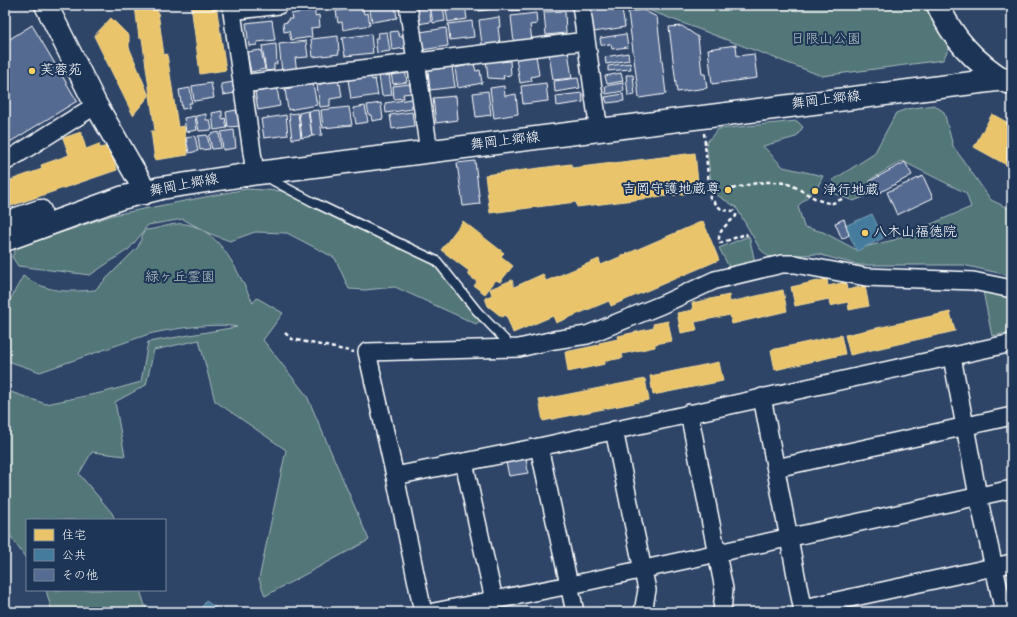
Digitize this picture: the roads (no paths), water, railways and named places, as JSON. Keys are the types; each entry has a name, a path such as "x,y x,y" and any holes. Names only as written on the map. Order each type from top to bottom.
{"street":[{"path":"46,5 96,105 142,186"},
{"path":"256,169 231,8 279,5"},
{"path":"408,5 428,146"},
{"path":"581,5 598,124"},
{"path":"938,5 950,28 973,57 1005,75"},
{"path":"242,84 416,61 586,41"},
{"name":"舞岡上郷線","path":"5,223 97,191 142,186 161,188 256,169 598,124 1005,75"},
{"path":"5,162 96,105"},
{"name":"舞岡上郷線","path":"5,240 121,198 142,186"},
{"path":"423,612 395,476 367,352 514,348 587,335 661,305 715,280 782,264 795,264 866,276 972,281 1012,289"},
{"path":"395,476 1012,343"},
{"path":"952,357 978,496 1004,612"},
{"path":"762,397 804,610 1012,563"},
{"path":"689,413 724,589 722,612"},
{"path":"776,468 1012,416"},
{"path":"614,430 644,569 647,590 643,612"},
{"path":"539,446 575,612"},
{"path":"464,462 494,600"},
{"path":"434,612 570,585 1012,488"}],"lane":[{"path":"256,169 313,202 437,261 477,311 514,348"}],"place":[{"name":"芙蓉苑","path":"32,71"},
{"name":"吉岡守護地蔵尊","path":"728,190"},
{"name":"浄行地蔵","path":"815,191"},
{"name":"八木山福徳院","path":"865,233"}],"park label":[{"name":"日限山公園","path":"826,40"},
{"name":"緑ヶ丘霊園","path":"180,278"}]}
